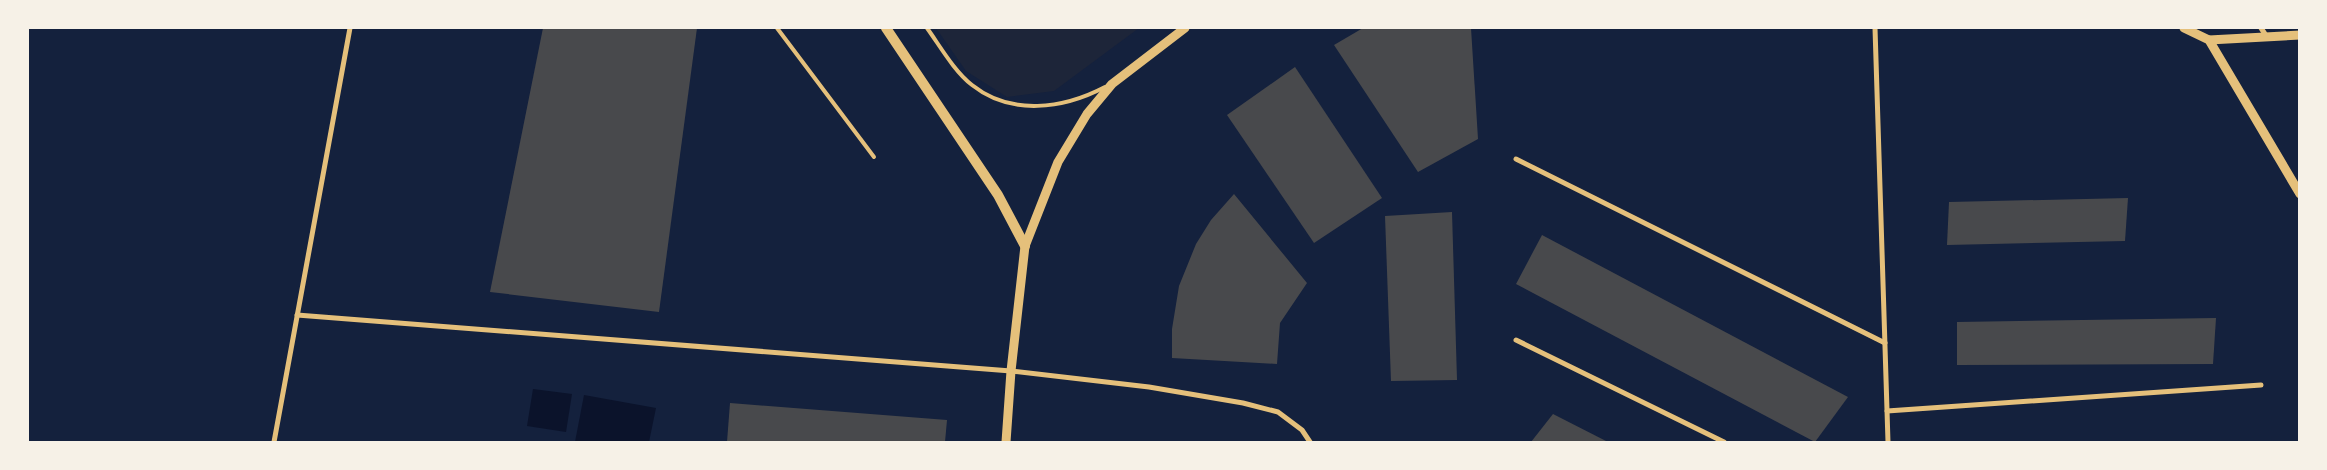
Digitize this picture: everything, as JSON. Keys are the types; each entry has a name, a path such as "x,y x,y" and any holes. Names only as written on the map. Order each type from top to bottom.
{"main road":[{"path":"886,28 998,195 1025,246"}],"street":[{"path":"274,442 350,28"},
{"path":"1006,442 1011,371 1025,246 1058,162 1087,114 1112,84 1185,28"},
{"path":"1875,28 1888,442"},
{"path":"2184,28 2209,40 2300,35"},
{"path":"2261,28 2267,38"},
{"path":"2209,40 2300,194"},
{"path":"1516,159 1885,343"},
{"path":"297,315 1011,371 1148,387 1243,403 1278,412 1302,430 1310,442"},
{"path":"1516,340 1724,442"},
{"path":"1887,411 2261,385"}],"lane":[{"path":"778,28 874,157"},
{"path":"927,28 971,84 988,96 1017,106 1042,107 1083,99 1112,84"}],"shaded area":[{"path":"936,28 1139,28 1054,91 1007,97 966,71"},
{"path":"533,389 572,394 566,432 527,426"},
{"path":"584,395 656,408 649,442 575,442"}],"building":[{"path":"543,28 697,28 659,312 490,292"},
{"path":"1363,28 1471,28 1478,139 1418,172 1334,45"},
{"path":"1295,67 1382,198 1314,243 1227,115"},
{"path":"1234,194 1307,283 1280,323 1277,364 1172,358 1172,329 1179,286 1196,244 1211,220"},
{"path":"2128,198 2125,241 1947,245 1949,202"},
{"path":"1452,212 1457,380 1391,381 1385,216"},
{"path":"1542,235 1848,397 1815,442 1516,284"},
{"path":"2216,318 2213,364 1957,365 1957,322"},
{"path":"730,403 947,420 945,442 727,442"},
{"path":"1553,414 1608,442 1531,442"}]}
